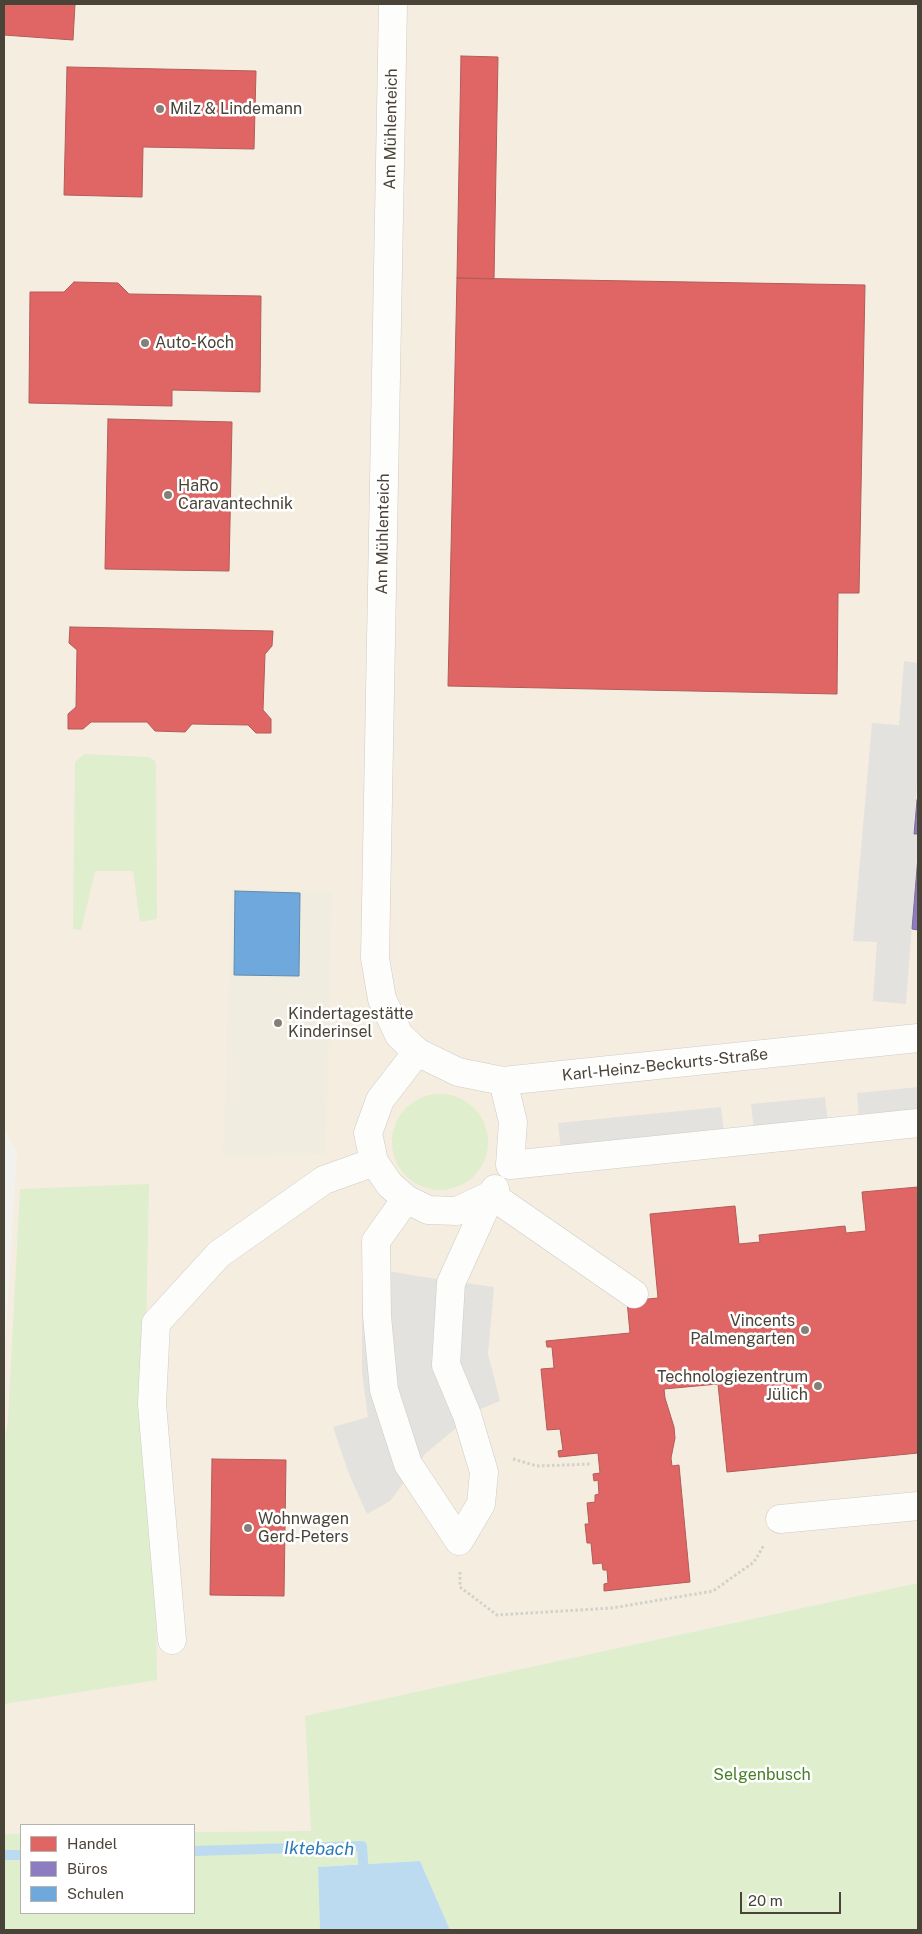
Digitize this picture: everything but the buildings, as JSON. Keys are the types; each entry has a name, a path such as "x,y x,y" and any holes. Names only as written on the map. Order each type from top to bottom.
{"street":[{"name":"Am Mühlenteich","path":"393,4 375,958 382,999 399,1035 417,1052"},
{"name":"Karl-Heinz-Beckurts-Straße","path":"417,1052 458,1072 503,1081 918,1038"},
{"path":"417,1052 380,1100 368,1133 374,1162 390,1185 406,1198 428,1210 458,1212 491,1195"},
{"path":"406,1198 376,1241 377,1316 384,1390 408,1464 459,1542 481,1504 484,1472 467,1415 446,1365 451,1283 491,1195 510,1165 513,1122 503,1081"},
{"path":"510,1165 918,1123"},
{"path":"172,1640 152,1404 156,1323 219,1254 324,1180 374,1162"},
{"path":"491,1195 634,1294"},
{"path":"780,1519 918,1506"}],"path":[{"path":"477,1448 537,1466 592,1464"},
{"path":"459,1542 460,1587 497,1615 612,1608 713,1590 754,1562 780,1519"}],"shaded area":[{"path":"4,4 918,4 918,1583 305,1716 311,1831 195,1832 195,1824 20,1824 20,1834 4,1834 4,1368 17,1153 4,1127"},
{"path":"904,661 918,663 918,771 913,834 918,836 918,844 906,1004 873,1001 877,942 853,941 872,723 899,725"},
{"name":"Kindertagestätte Kinderinsel","path":"232,889 332,892 326,1154 223,1157"},
{"path":"918,1087 918,1131 563,1167 558,1123 721,1107 724,1133 754,1130 751,1104 825,1097 828,1122 859,1119 857,1093"},
{"path":"362,1266 494,1287 488,1354 500,1401 478,1410 426,1453 390,1501 367,1514 349,1474 333,1427 368,1417 362,1373"}],"green space":[{"path":"85,754 149,757 156,762 157,919 140,922 133,871 95,871 81,930 73,929 75,762"},
{"path":"440,1094 458,1097 474,1108 485,1124 488,1142 485,1160 474,1176 458,1187 440,1190 422,1187 406,1176 395,1160 392,1142 395,1124 406,1108 422,1097"},
{"path":"149,1184 144,1428 155,1559 157,1680 4,1704 4,1444 8,1421 20,1189"},
{"name":"Selgenbusch","path":"918,1583 918,1930 450,1930 420,1861 318,1867 320,1930 4,1930 4,1834 20,1834 20,1914 195,1914 195,1832 311,1831 305,1716"}],"water":[{"path":"420,1861 450,1930 320,1930 318,1867"}],"waterway":[{"name":"Iktebach","path":"195,1851 362,1846 364,1876"},
{"name":"Iktebach","path":"4,1855 20,1855"}],"place":[{"name":"Milz & Lindemann","path":"160,109"},
{"name":"Auto-Koch","path":"145,343"},
{"name":"HaRo Caravantechnik","path":"168,495"},
{"name":"Kindertagestätte Kinderinsel","path":"278,1023"},
{"name":"Vincents Palmengarten","path":"805,1330"},
{"name":"Technologiezentrum Jülich","path":"818,1386"},
{"name":"Wohnwagen Gerd-Peters","path":"248,1528"}]}
